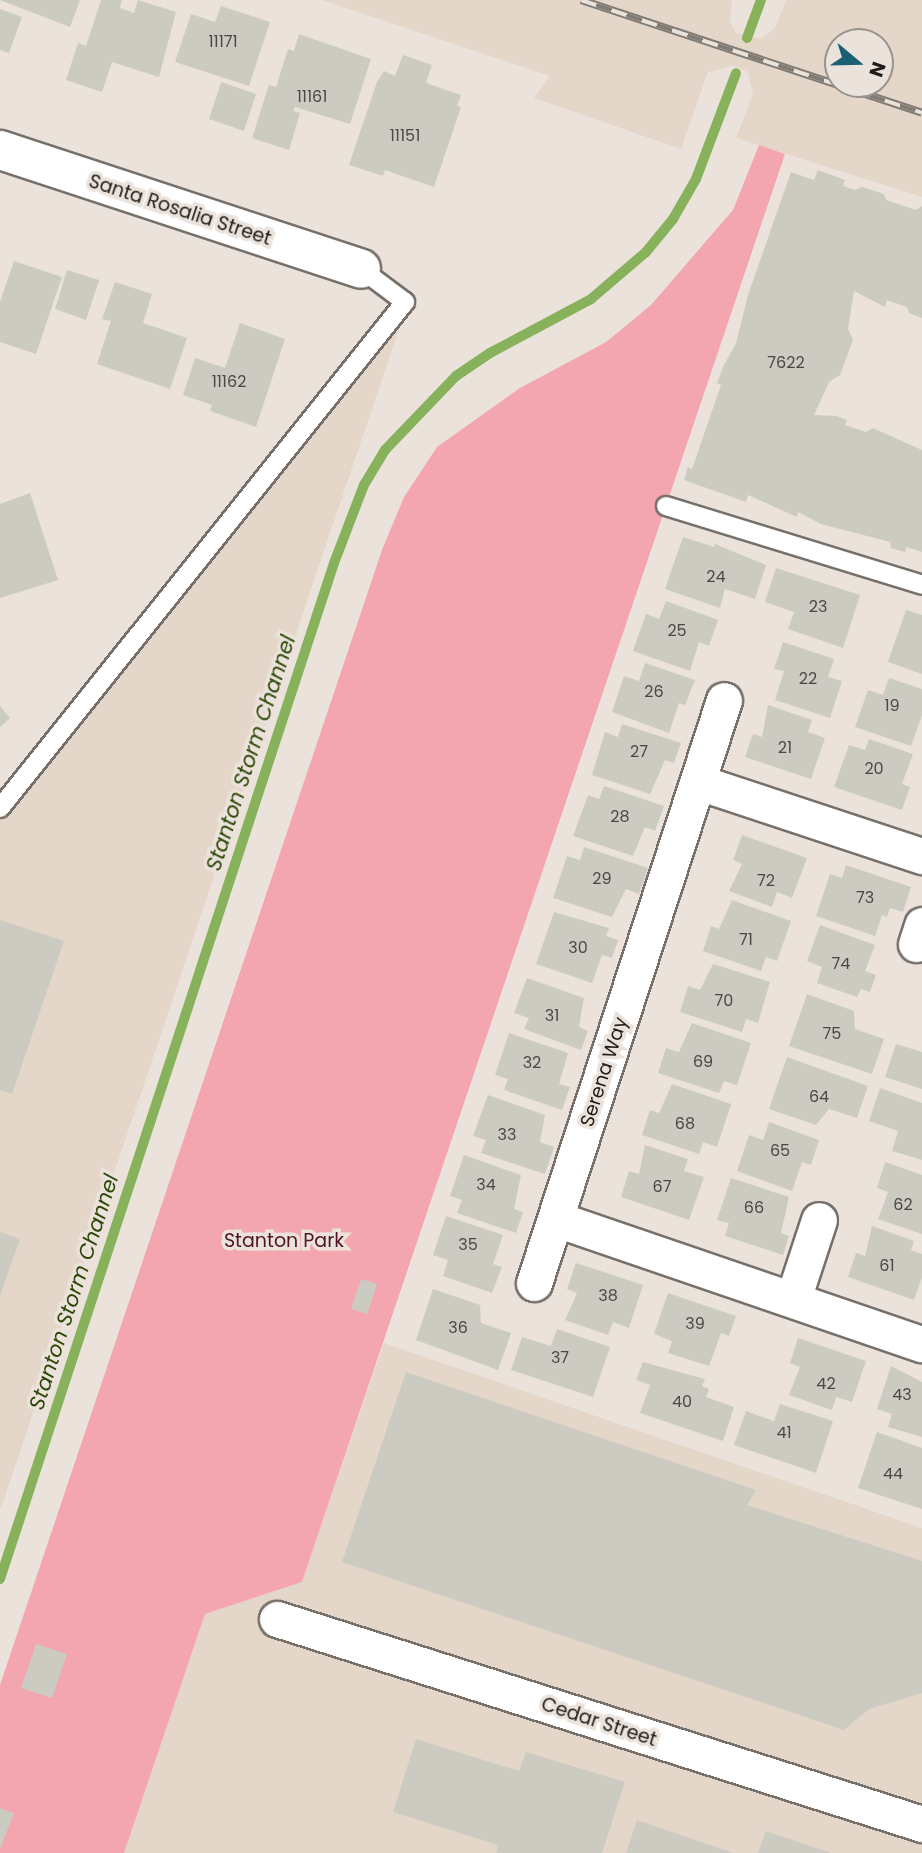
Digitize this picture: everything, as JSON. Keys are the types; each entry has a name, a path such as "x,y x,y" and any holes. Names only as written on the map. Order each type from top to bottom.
{"street":[{"name":"Santa Rosalia Street","path":"0,150 361,269"},
{"name":"Serena Way","path":"534,1283 724,700"},
{"path":"698,782 920,850"},
{"path":"556,1219 922,1344"},
{"path":"793,1300 819,1220"},
{"name":"Cedar Street","path":"277,1619 922,1825"}],"lane":[{"path":"0,808 405,302 361,269"},
{"path":"666,506 922,585"}],"shaded area":[{"path":"322,0 732,0 730,22 736,33 761,39 775,28 786,0 922,0 922,197 736,138 753,94 748,72 733,66 708,72 681,149 534,98 550,76"},
{"path":"401,323 0,1511 0,817"},
{"path":"384,1343 922,1528 922,1853 124,1853 205,1614 302,1582"}],"green space":[{"name":"Stanton Park","path":"759,145 785,154 302,1582 205,1614 124,1853 0,1853 0,1685 382,550 404,497 437,447 520,388 606,342 651,305 733,210"}],"building":[{"path":"0,0 80,0 70,27"},
{"path":"101,0 122,0 120,8 134,13 138,0 176,12 159,77 112,62 102,92 66,80 78,43 86,46"},
{"path":"221,6 270,22 249,86 175,62 191,14 215,22"},
{"path":"0,9 22,17 9,53 0,50"},
{"path":"299,34 371,59 350,124 295,107 293,111 300,113 289,150 252,138 269,85 276,87 288,49 294,51"},
{"path":"403,55 432,65 426,83 461,95 457,106 461,107 434,187 385,170 383,176 349,165 377,82 384,71 395,76"},
{"path":"221,82 256,94 244,131 209,119"},
{"path":"818,170 845,180 843,186 855,190 862,187 884,194 886,200 916,210 922,206 922,318 909,313 907,307 887,300 885,307 854,291 848,329 853,340 840,375 829,382 814,415 837,416 847,420 845,425 866,432 873,428 922,450 922,552 906,547 905,552 891,548 890,542 821,524 798,512 797,517 748,495 746,502 684,480 688,467 692,469 721,385 717,383 736,343 748,295 791,172 814,180"},
{"path":"14,261 62,277 36,354 0,342 0,302"},
{"path":"67,270 99,280 86,320 55,309"},
{"path":"115,282 152,294 143,323 187,338 170,389 97,364 111,321 102,319"},
{"path":"240,323 285,339 256,427 210,411 212,405 183,395 195,358 225,368"},
{"path":"30,493 58,580 0,598 0,504"},
{"path":"683,537 714,547 715,544 766,565 755,599 725,589 720,608 665,589"},
{"path":"776,568 860,595 843,648 788,629 794,612 765,602"},
{"path":"666,601 718,620 709,646 699,642 690,671 633,651 646,614 659,619"},
{"path":"906,610 922,615 922,674 888,662"},
{"path":"783,642 834,659 828,677 842,681 830,718 775,700 784,671 774,669"},
{"path":"645,663 695,680 685,705 679,703 669,733 612,712 624,676 639,681"},
{"path":"889,678 922,689 922,715 911,746 855,727 868,690 883,695"},
{"path":"768,705 812,720 808,732 825,738 811,779 745,757 753,734 762,737"},
{"path":"0,706 10,718 0,727"},
{"path":"622,724 681,743 674,763 665,760 650,794 592,775 605,732 618,737"},
{"path":"869,739 913,754 902,784 910,787 902,810 834,787 849,745 865,750"},
{"path":"604,786 664,806 655,831 645,827 633,856 573,836 588,795 599,799"},
{"path":"742,835 807,858 792,898 777,892 772,907 729,891 742,864 733,860"},
{"path":"584,847 648,868 639,894 626,889 612,917 553,898 567,856 580,860"},
{"path":"846,865 911,887 903,912 890,908 887,917 882,915 875,936 816,916 830,874 842,878"},
{"path":"732,900 791,921 777,961 766,957 761,971 703,951 711,926 719,929"},
{"path":"554,912 609,928 606,936 618,940 612,958 602,955 592,983 536,964"},
{"path":"0,920 64,941 12,1094 0,1090"},
{"path":"820,925 875,945 865,971 876,975 870,992 861,989 857,997 817,983 822,967 807,961"},
{"path":"713,964 770,982 758,1023 746,1019 742,1032 680,1012 688,986 700,990"},
{"path":"527,978 584,998 579,1027 588,1031 581,1050 524,1029 529,1018 514,1013"},
{"path":"807,994 854,1011 855,1029 884,1039 872,1074 789,1046"},
{"path":"692,1023 751,1043 737,1085 724,1081 719,1093 658,1073 666,1048 679,1052"},
{"path":"509,1033 568,1053 559,1084 570,1087 562,1110 504,1090 508,1079 495,1075"},
{"path":"896,1044 922,1052 922,1089 885,1077"},
{"path":"787,1057 868,1086 857,1118 829,1109 816,1125 769,1109"},
{"path":"672,1084 731,1104 717,1147 703,1142 699,1154 642,1135 650,1110 659,1113"},
{"path":"880,1088 922,1103 922,1160 892,1151 898,1131 869,1121"},
{"path":"488,1095 545,1115 540,1142 554,1147 545,1174 481,1153 486,1140 473,1136"},
{"path":"769,1122 819,1140 811,1165 802,1162 792,1191 737,1171 749,1135 763,1140"},
{"path":"645,1145 688,1159 684,1171 704,1177 689,1220 621,1197 629,1171 639,1174"},
{"path":"464,1155 521,1175 514,1209 523,1212 516,1233 457,1213 462,1200 450,1196"},
{"path":"885,1162 922,1175 922,1234 878,1219 888,1192 877,1188"},
{"path":"731,1178 789,1197 781,1233 789,1236 783,1255 725,1236 729,1223 717,1220"},
{"path":"446,1216 503,1235 493,1264 502,1267 492,1293 443,1276 448,1260 433,1255"},
{"path":"872,1226 914,1241 911,1250 922,1254 922,1277 914,1300 848,1277 856,1253 865,1256"},
{"path":"0,1232 20,1239 0,1296"},
{"path":"576,1263 643,1285 629,1328 613,1322 608,1335 565,1320 577,1293 567,1289"},
{"path":"361,1279 377,1284 367,1314 351,1309"},
{"path":"433,1289 480,1305 481,1323 511,1333 498,1370 416,1340"},
{"path":"668,1293 736,1316 729,1336 721,1333 709,1366 668,1353 672,1341 654,1334"},
{"path":"557,1329 610,1347 593,1397 511,1370 522,1337 551,1346"},
{"path":"798,1338 866,1361 852,1402 836,1397 832,1410 789,1395 800,1367 790,1363"},
{"path":"643,1362 705,1379 702,1386 709,1389 706,1397 734,1407 723,1441 640,1413 650,1385 636,1380"},
{"path":"891,1366 922,1382 922,1437 888,1427 892,1414 877,1409"},
{"path":"406,1372 756,1490 747,1505 922,1561 922,1693 869,1709 844,1730 342,1562"},
{"path":"780,1404 833,1421 816,1473 734,1445 746,1411 774,1421"},
{"path":"877,1432 922,1448 922,1509 858,1488"},
{"path":"36,1644 67,1654 52,1698 21,1688"},
{"path":"416,1739 519,1771 526,1752 625,1782 602,1853 496,1853 498,1845 393,1812"},
{"path":"0,1808 14,1813 0,1849"},
{"path":"637,1820 733,1853 626,1853"},
{"path":"766,1831 831,1853 758,1853"}],"waterway":[{"name":"Stanton Storm Channel","path":"747,38 761,0"},
{"name":"Stanton Storm Channel","path":"0,1579 334,563 364,485 385,450 456,376 490,353 591,299 646,252 673,219 696,179 736,73"}],"railway":[{"path":"581,0 922,113"}]}
